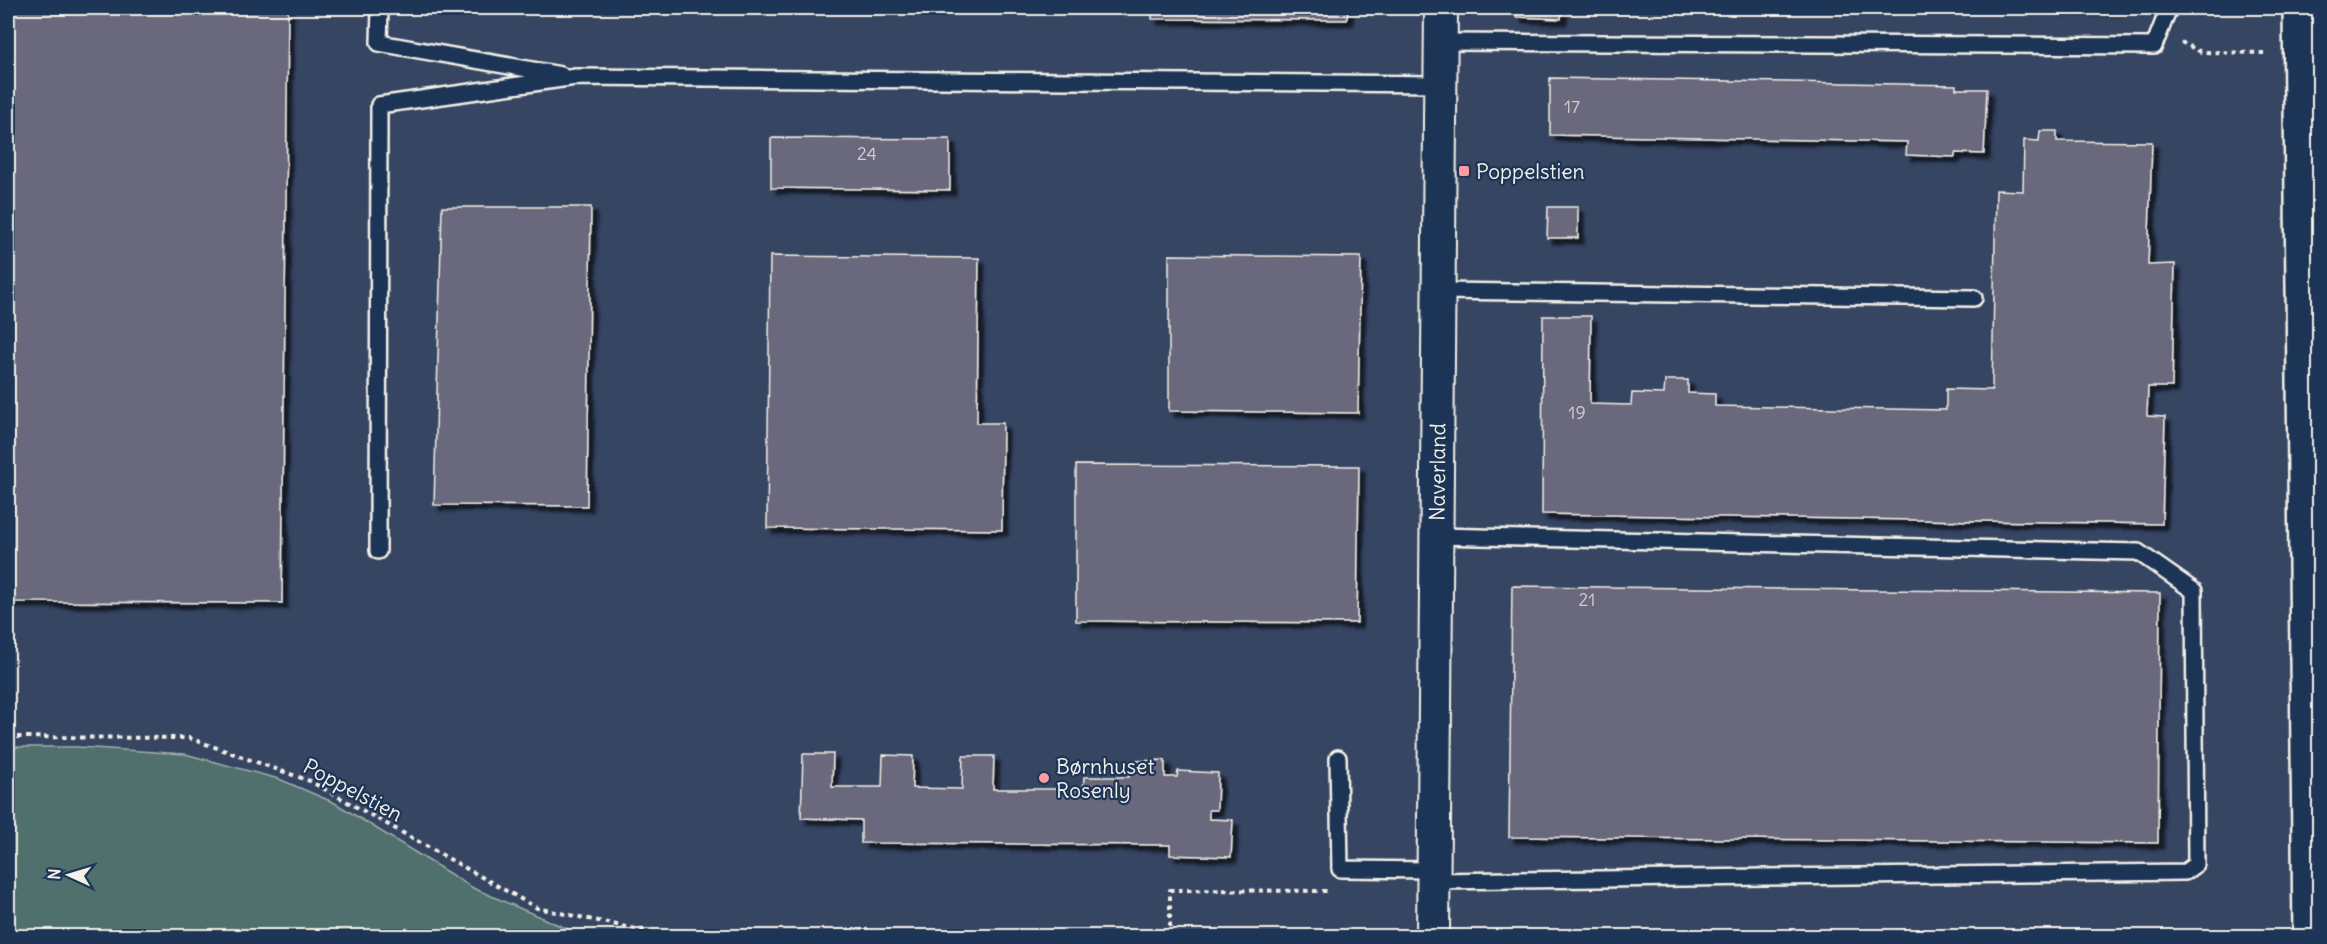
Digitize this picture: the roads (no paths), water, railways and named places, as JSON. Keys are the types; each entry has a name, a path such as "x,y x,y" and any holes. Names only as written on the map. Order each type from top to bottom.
{"street":[{"name":"Naverland","path":"1433,936 1441,8"},
{"path":"2300,8 2310,936"}],"lane":[{"path":"380,8 379,43 576,77"},
{"path":"1441,42 2154,46 2169,8"},
{"path":"378,551 380,105 576,77 1440,84"},
{"path":"1439,291 1974,298"},
{"path":"1338,758 1340,869 1434,876 2185,872 2196,864 2194,591 2138,552 1437,536"}],"place":[{"name":"Poppelstien","path":"1464,171"},
{"name":"Børnhuset Rosenly","path":"1044,778"}]}
